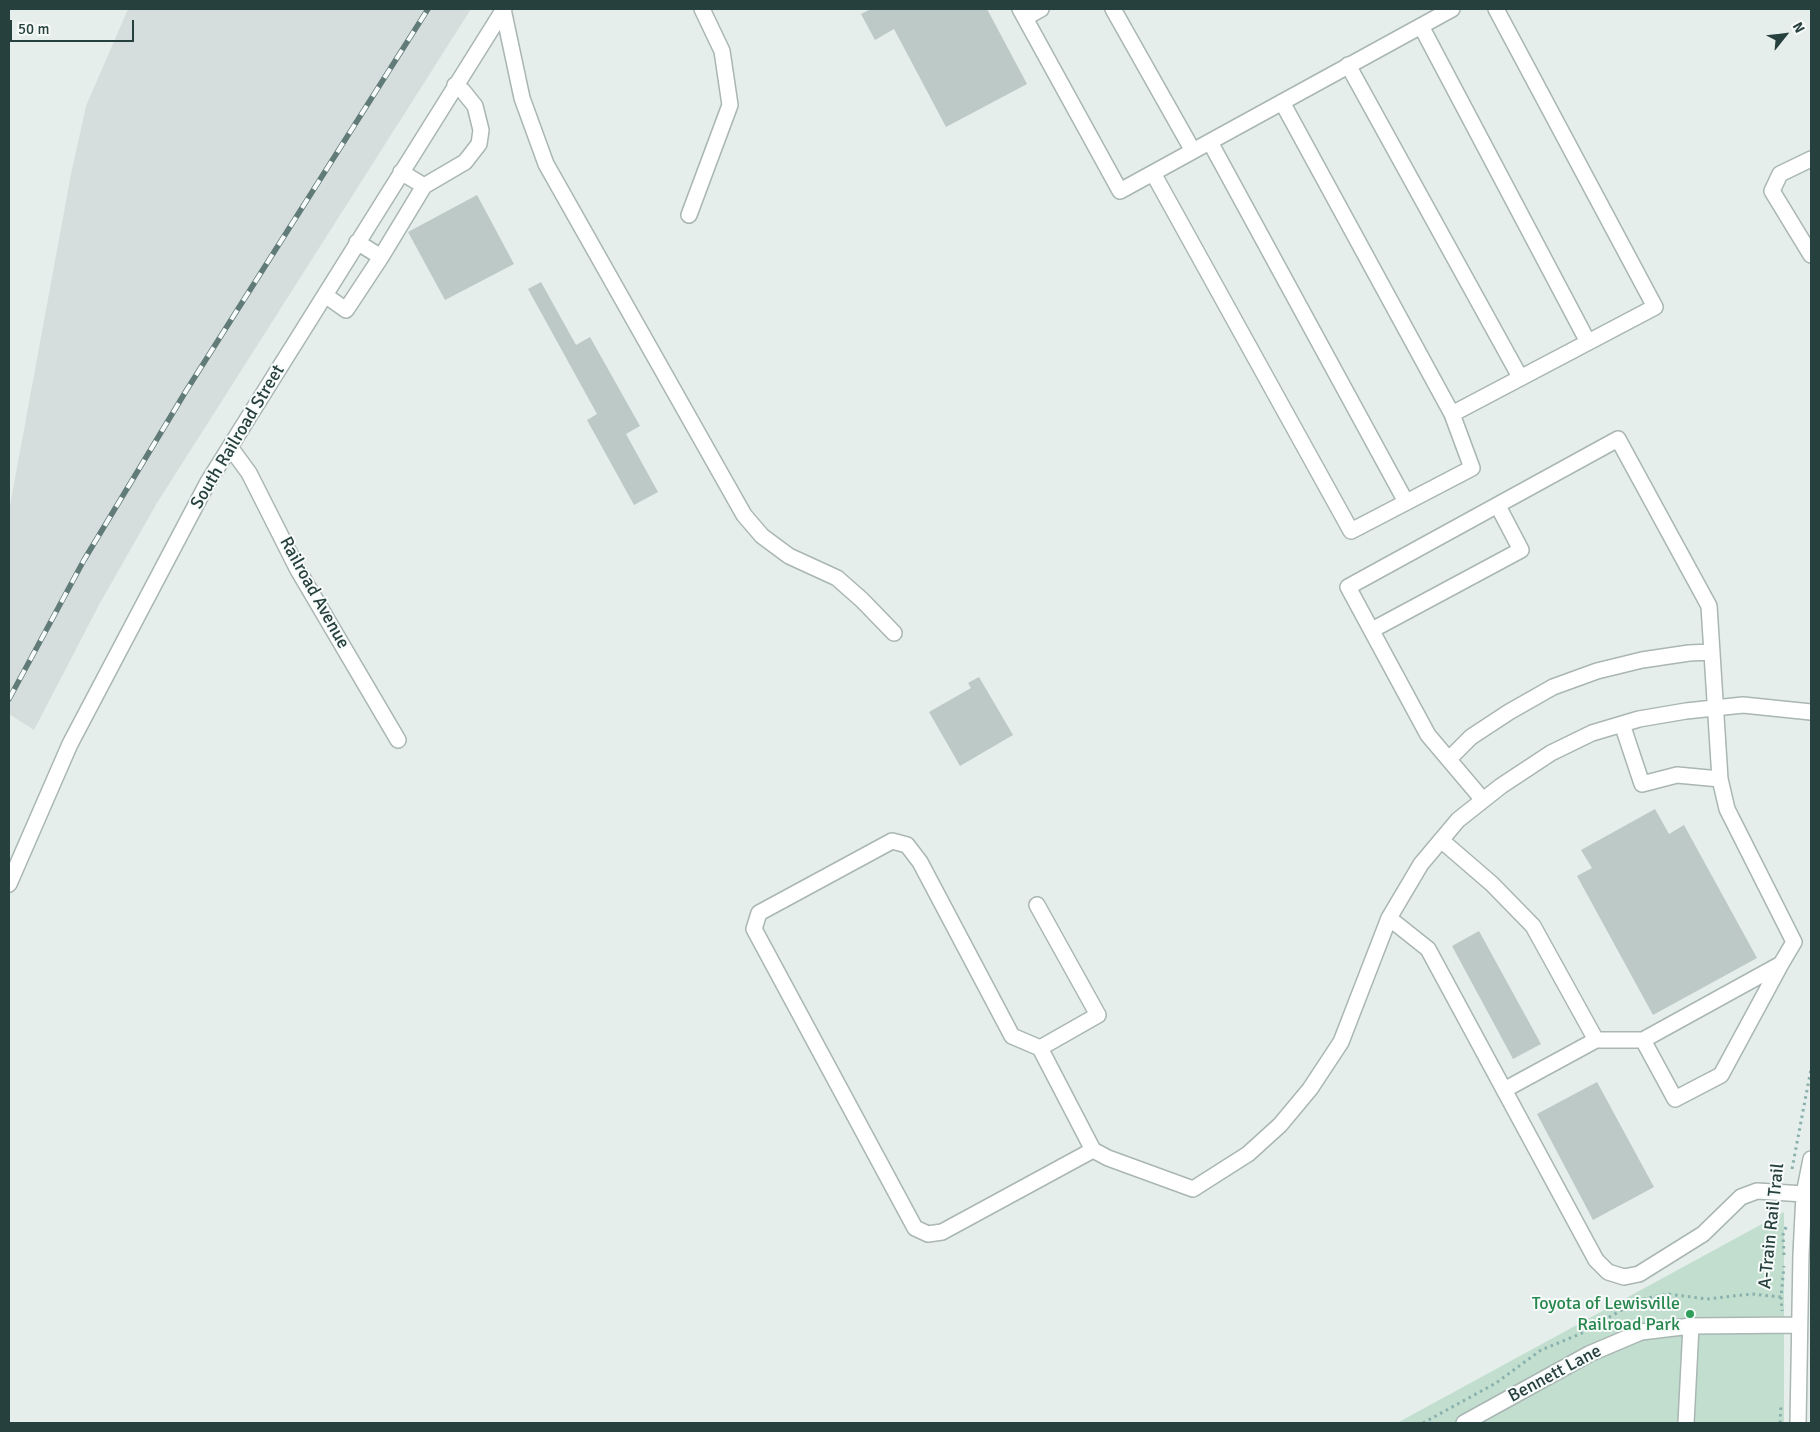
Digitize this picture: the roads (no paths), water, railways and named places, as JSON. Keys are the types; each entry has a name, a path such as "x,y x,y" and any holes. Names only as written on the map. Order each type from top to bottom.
{"street":[{"path":"504,9 522,98 546,164 726,477 744,515 762,536 789,556 838,578 894,633"},
{"name":"South Railroad Street","path":"9,884 70,744 208,482 504,9"},
{"path":"689,215 730,105 722,51 702,9"},
{"path":"1041,9 1023,13 1120,191 1452,9"},
{"path":"1114,9 1193,151"},
{"path":"1452,414 1655,307 1496,9"},
{"path":"1421,26 1588,342"},
{"path":"1348,65 1520,377"},
{"path":"325,295 346,310 424,186 466,162 479,144 481,130 475,106 464,91 455,85"},
{"path":"1153,173 1351,531 1472,468 1452,414 1282,102"},
{"path":"1210,142 1406,502"},
{"path":"1811,159 1780,174 1772,191 1811,255"},
{"path":"401,172 424,186"},
{"path":"357,242 381,257"},
{"path":"1484,800 1428,734 1348,587 1618,439 1709,606 1720,779 1727,809 1794,942 1721,1075 1675,1099 1643,1040"},
{"name":"Railroad Avenue","path":"230,447 249,473 298,570 398,740"},
{"path":"1372,630 1521,550 1498,506"},
{"path":"1449,759 1471,737 1509,712 1554,687 1597,671 1642,660 1689,653 1711,652"},
{"path":"1093,1150 942,1232 928,1234 915,1228 754,929 759,912 892,841 907,844 920,862 1012,1036 1040,1048 1093,1150 1108,1158 1194,1189 1248,1154 1280,1125 1310,1090 1341,1042 1389,918 1421,864 1458,820 1551,753 1592,733 1622,724 1686,710 1743,705 1811,712"},
{"path":"1622,724 1642,784 1677,775 1720,779"},
{"path":"1441,840 1492,884 1533,926 1596,1040"},
{"path":"1037,905 1098,1015 1040,1048"},
{"path":"1389,918 1428,950 1596,1260 1608,1272 1624,1277 1639,1274 1704,1234 1741,1197 1757,1191 1797,1194"},
{"path":"1504,1090 1596,1040 1643,1040 1781,964"},
{"path":"1798,1423 1797,1194 1811,1159"},
{"path":"1686,1423 1691,1326"},
{"name":"Bennett Lane","path":"1464,1423 1589,1354 1641,1332 1691,1326 1798,1326"}],"railway":[{"path":"9,699 84,560 186,391 428,9"}],"place":[{"name":"Toyota of Lewisville Railroad Park","path":"1690,1314"}]}
